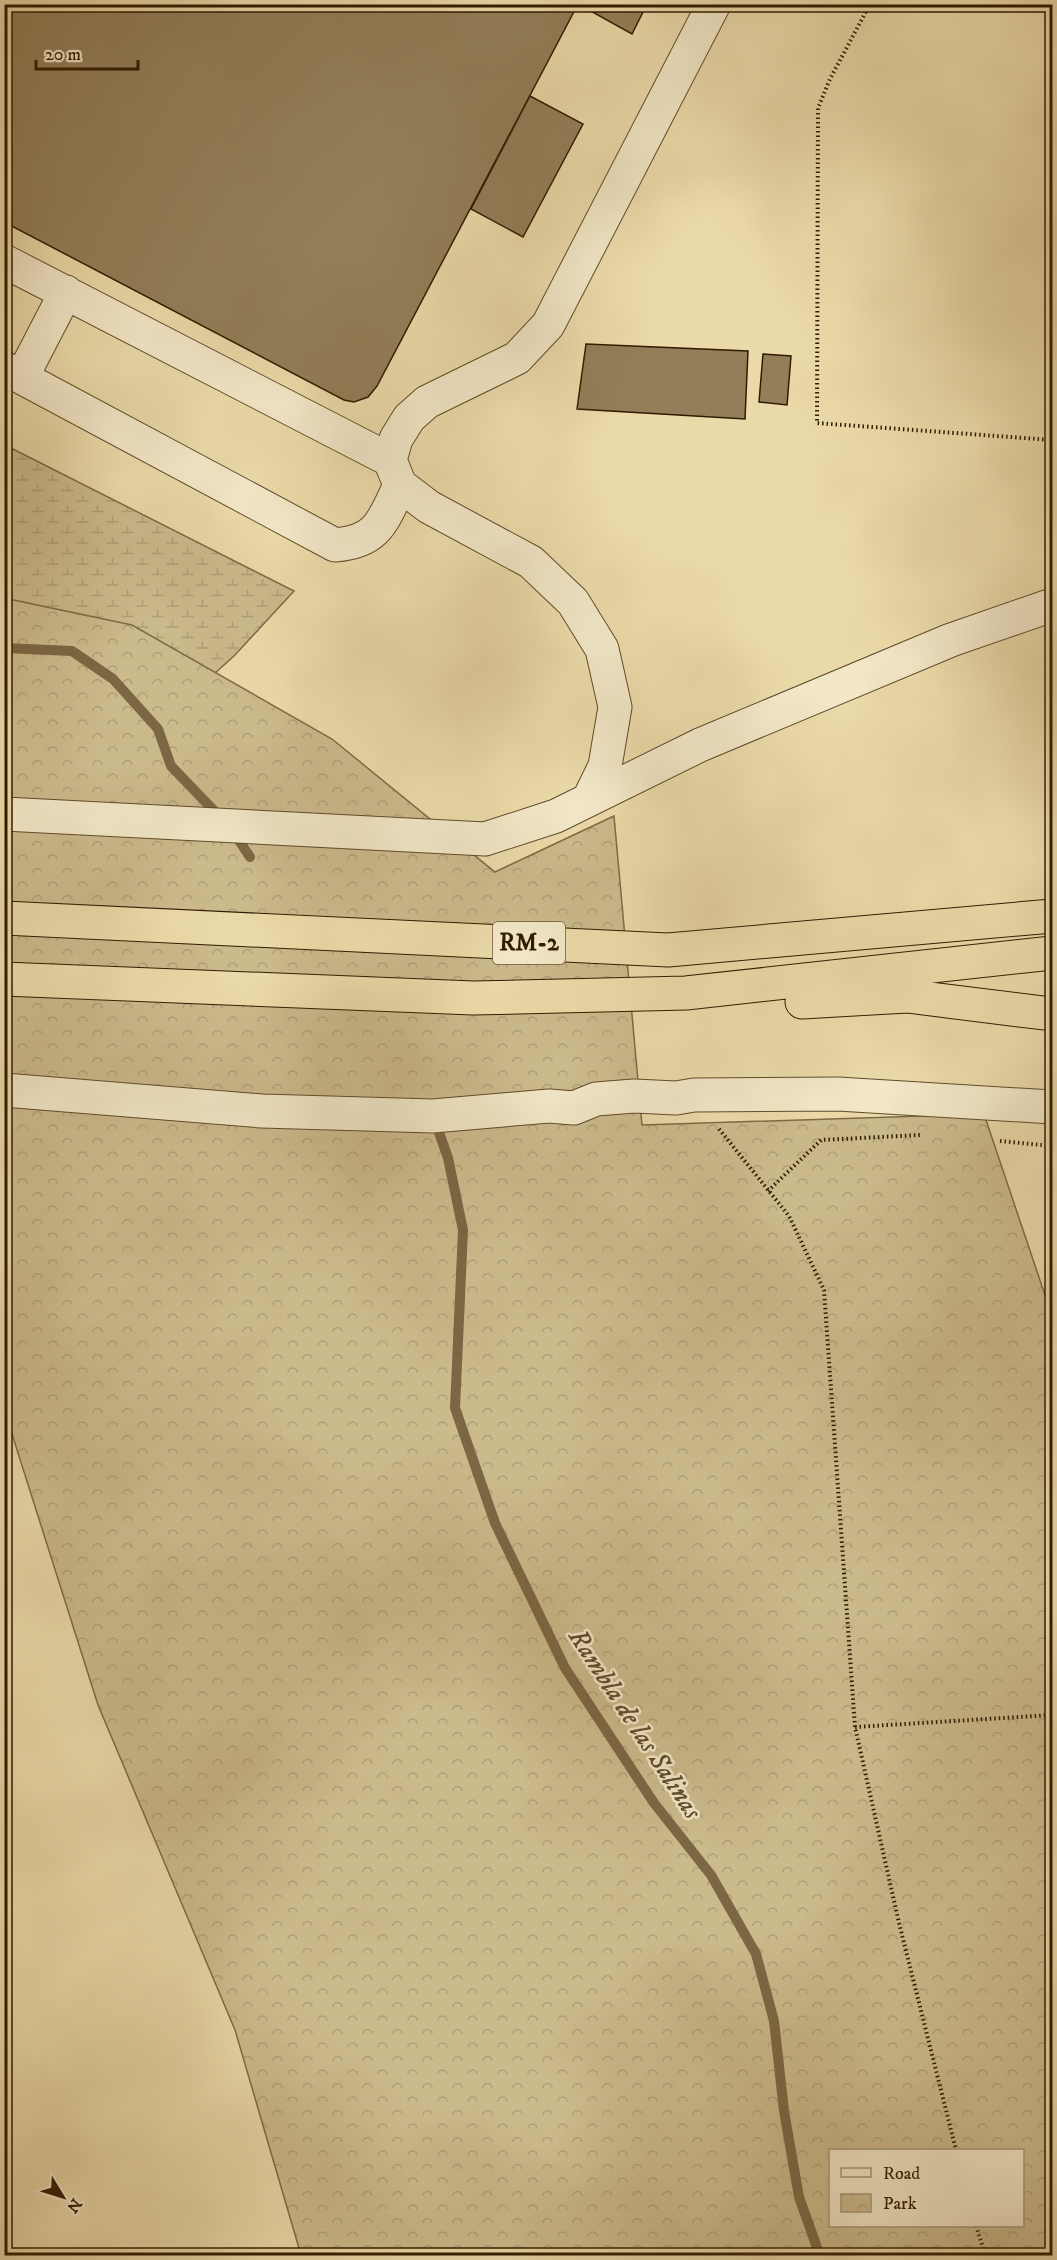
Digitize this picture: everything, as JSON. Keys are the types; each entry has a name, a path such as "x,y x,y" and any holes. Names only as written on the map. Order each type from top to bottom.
{"highway":[{"name":"RM-2","path":"4,918 668,950 1053,916"},
{"name":"RM-2","path":"4,979 473,999 686,993 1053,953"},
{"path":"686,993 719,1007 907,996 1053,1014"}],"lane":[{"path":"66,292 13,373 335,545 354,543 374,534 395,472 396,438 409,418 427,402 517,358 548,325 714,4"},
{"path":"4,261 66,292 395,472 429,507 531,562 573,602 602,649 615,707 605,766 590,799"},
{"path":"4,814 485,839 556,816 700,745 940,644 1053,605"},
{"path":"4,1090 262,1111 433,1116 549,1106 574,1108 596,1099 634,1096 676,1098 694,1095 838,1094 1053,1107"}],"path":[{"path":"870,4 830,79 818,108 817,423 1053,440"},
{"path":"694,1095 789,1216 824,1290 855,1727 899,1923 956,2149"},
{"path":"768,1191 821,1140 932,1135"},
{"path":"998,1140 1053,1146"},
{"path":"855,1727 1053,1715"},
{"path":"976,2227 986,2256"}],"green space":[{"path":"5,445 294,591 235,655 183,702 5,791"},
{"path":"4,598 132,625 332,739 495,872 614,816 642,1125 984,1114 1052,1316 1052,2255 301,2255 235,2030 98,1705 5,1412"}],"building":[{"path":"4,4 578,4 377,386 368,397 354,402 344,400 4,222"},
{"path":"578,4 647,4 632,34"},
{"path":"530,96 583,124 523,237 471,209"},
{"path":"586,344 748,351 745,419 577,409"},
{"path":"763,354 791,356 787,405 759,402"}],"waterway":[{"name":"Rambla de las Salinas","path":"4,648 72,651 113,679 158,729 171,766 222,819"},
{"name":"Rambla de las Salinas","path":"234,833 250,857"},
{"name":"Rambla de las Salinas","path":"435,1121 448,1158 463,1230 455,1408 495,1523 565,1668 654,1803 711,1875 756,1954 774,2021 784,2111 799,2197 820,2256"}]}
